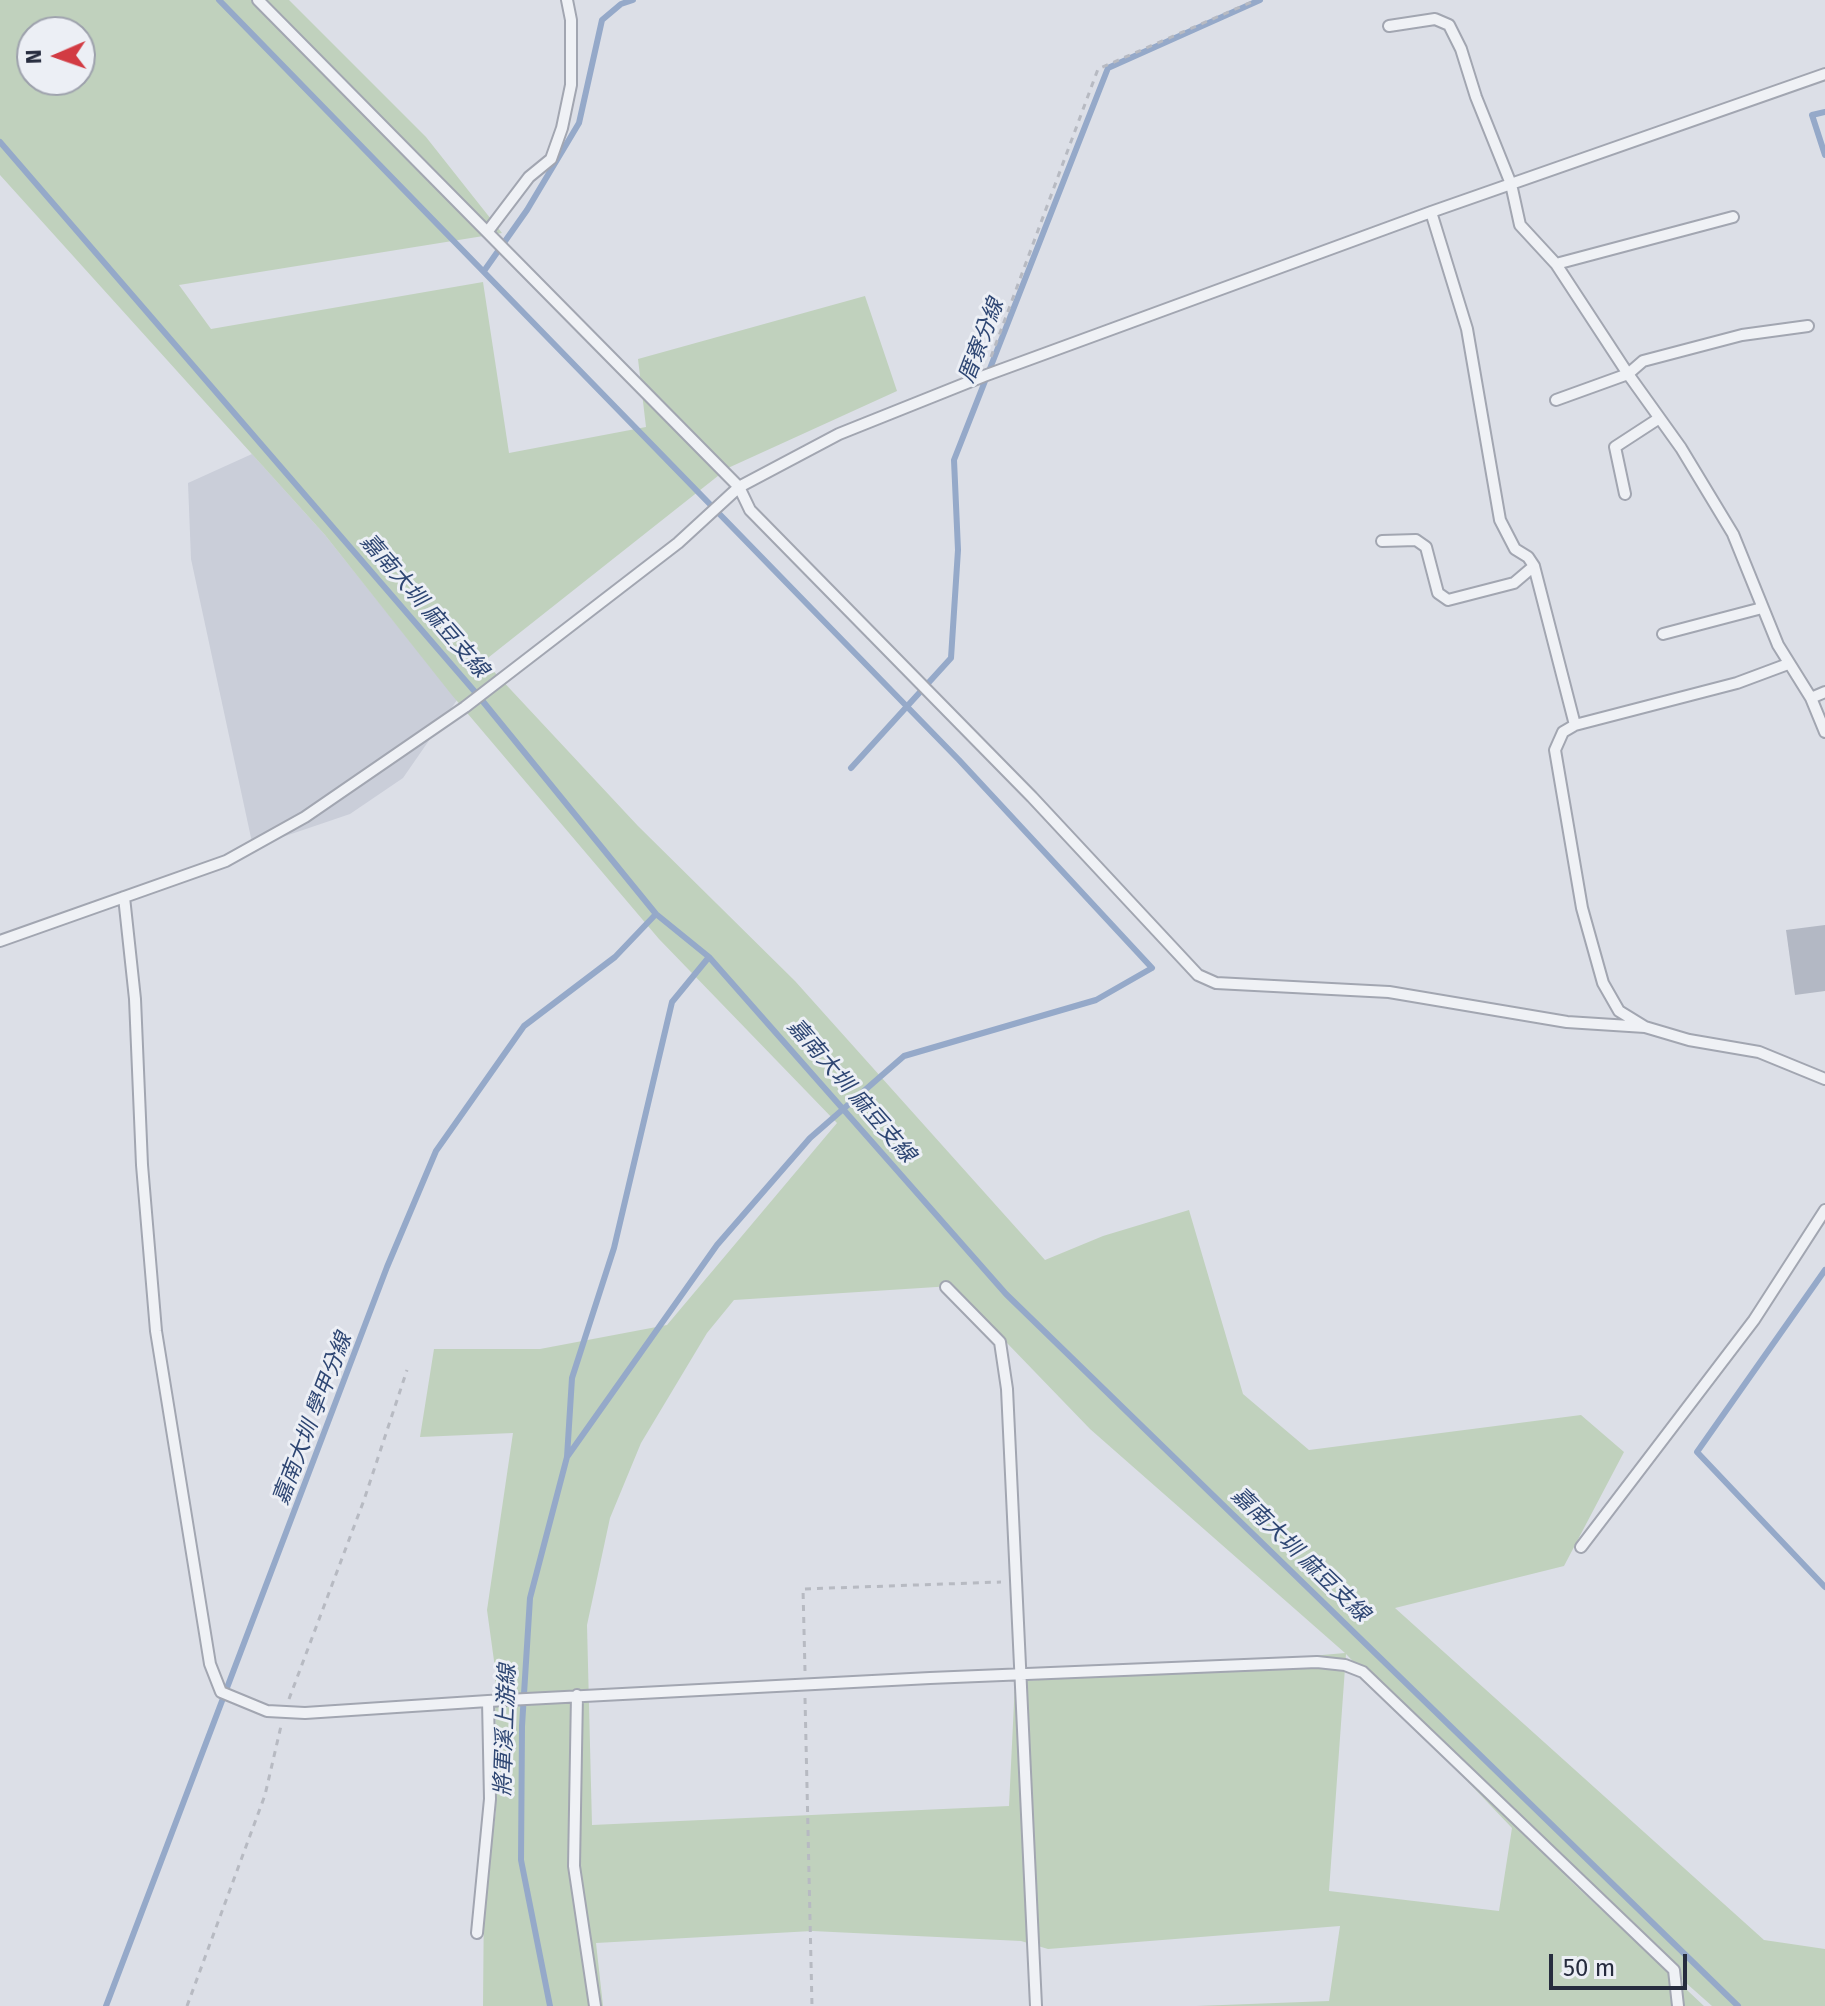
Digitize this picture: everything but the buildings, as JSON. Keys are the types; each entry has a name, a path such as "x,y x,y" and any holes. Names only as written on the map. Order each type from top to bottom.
{"lane":[{"path":"258,0 739,487 750,510 1032,797 1198,975 1216,983 1389,992 1567,1022 1645,1027 1689,1040 1759,1052 1825,1079"},
{"path":"488,231 529,177 551,159 562,128 571,85 571,20 567,0"},
{"path":"1389,26 1435,19 1449,25 1461,49 1476,97 1511,184 1520,225 1556,264 1658,419 1681,448 1733,534 1788,664 1811,698 1825,732"},
{"path":"0,941 226,861 305,817 465,707 678,543 739,487 839,434 984,376 1431,212 1825,74"},
{"path":"1431,212 1467,329 1500,520 1515,549 1528,557 1534,566 1575,725"},
{"path":"1556,264 1733,217"},
{"path":"1556,400 1628,374 1643,361 1742,335 1808,326"},
{"path":"1625,494 1615,447 1658,419"},
{"path":"1382,541 1416,540 1426,547 1438,593 1448,600 1514,583 1534,566"},
{"path":"1663,634 1762,608"},
{"path":"1645,1027 1619,1011 1603,983 1582,908 1555,750 1563,732 1575,725 1723,687 1788,664"},
{"path":"1811,698 1825,692"},
{"path":"124,897 135,999 142,1165 156,1331 210,1664 221,1692 267,1711 284,1713 577,1695 1317,1662 1345,1665 1363,1672 1674,1970 1678,2006"},
{"path":"1581,1547 1754,1320 1825,1210"},
{"path":"946,1287 1000,1342 1007,1389 1036,2006"},
{"path":"577,1695 574,1866 595,2006"},
{"path":"477,1933 490,1799 488,1701"}],"path":[{"path":"984,376 1098,69 1256,0"},
{"path":"187,2006 265,1795 284,1713 364,1500 407,1370"},
{"path":"812,2006 803,1589 1017,1582"}],"shaded area":[{"path":"252,454 325,535 457,700 403,778 350,814 253,847 191,559 188,483"}],"green space":[{"path":"0,0 289,0 426,137 502,233 179,285 211,329 483,282 509,453 646,427 638,359 865,296 897,391 728,468 484,661 638,826 795,981 1045,1260 1103,1236 1189,1210 1243,1394 1309,1450 1581,1415 1624,1452 1564,1566 1395,1608 1764,1940 1825,1949 1825,2006 1712,2006 1561,1872 1704,2006 1196,2006 1329,2001 1340,1926 1048,1949 1021,1941 812,1931 596,1943 603,2006 483,2006 484,1894 496,1811 495,1668 487,1610 513,1433 420,1437 434,1349 540,1349 667,1325 837,1123 659,939 451,694 325,535 0,175","holes":["952,1286 1090,1429 1345,1653 1015,1682 1009,1806 592,1825 587,1625 610,1518 641,1443 707,1333 734,1300","1346,1654 1512,1828 1499,1911 1329,1891"]}],"waterway":[{"path":"219,0 959,760 1152,968 1096,1000 904,1056 810,1138 717,1245 567,1457"},
{"path":"484,271 527,210 579,123 602,20 621,4 633,0"},
{"name":"厝寮分線","path":"851,768 951,658 958,550 954,460 1108,68 1260,0"},
{"path":"1825,112 1812,115 1825,155"},
{"name":"嘉南大圳 麻豆支線","path":"0,142 476,693 656,914 709,957 1006,1294 1738,2006"},
{"name":"嘉南大圳 學甲分線","path":"106,2006 387,1267 436,1151 524,1026 615,957 656,914"},
{"name":"將軍溪上游線","path":"550,2006 521,1860 522,1726 530,1598 567,1457 572,1378 614,1248 672,1002 709,957"},
{"path":"1825,1270 1697,1452 1825,1587"}]}
